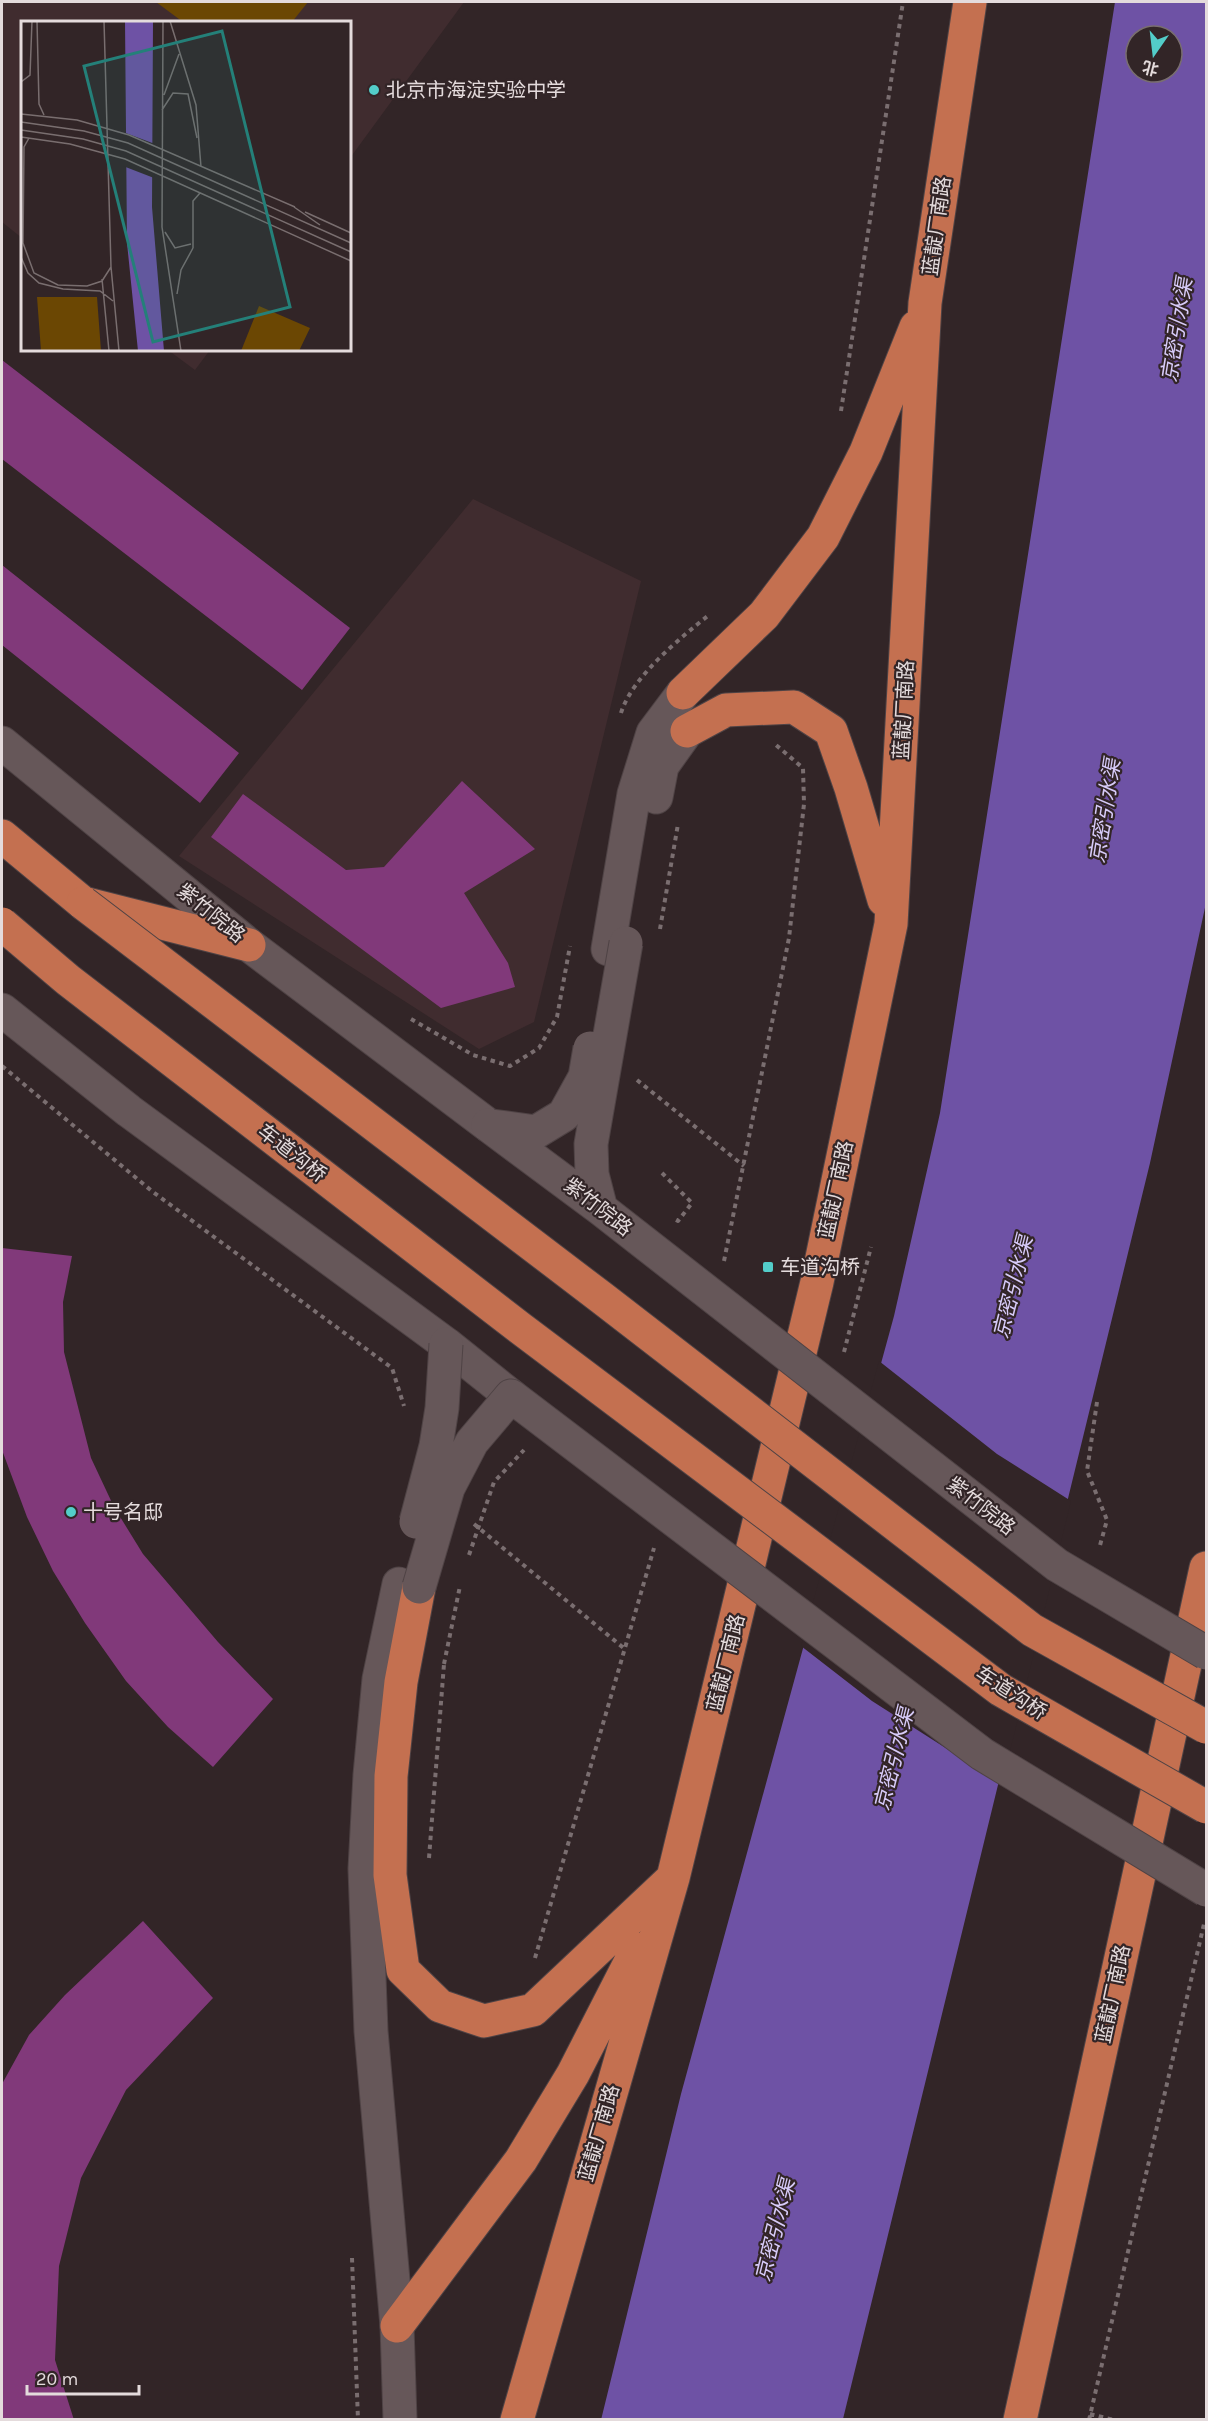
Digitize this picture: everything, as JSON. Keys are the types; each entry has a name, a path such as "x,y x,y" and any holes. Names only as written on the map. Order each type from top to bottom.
{"highway":[{"name":"蓝靛厂南路","path":"517,2420 673,1878 817,1282 891,924 925,303 970,2"},
{"path":"683,693 764,615 823,537 866,452 925,303"},
{"path":"687,731 726,710 794,707 831,731 852,788 891,924"},
{"path":"2,836 83,903 602,1298 1032,1630 1206,1727"},
{"path":"83,903 249,945"},
{"name":"车道沟桥","path":"2,924 68,980 501,1314 1001,1690 1206,1807"},
{"name":"蓝靛厂南路","path":"1020,2420 1206,1568"},
{"path":"409,1585 391,1776 390,1875 403,1970 440,2006 484,2021 532,2010 673,1878"},
{"path":"397,2326 521,2160 573,2074 673,1878"}],"street":[{"path":"601,1209 592,1174 591,1144 634,794 653,733 683,693"},
{"path":"488,1125 536,1132 564,1115 585,1077 662,766 687,731"},
{"name":"紫竹院路","path":"2,743 249,945 601,1209 1057,1565 1206,1653"},
{"path":"2,1010 129,1111 446,1344 982,1754 1206,1890"},
{"path":"409,1585 442,1408 446,1344"},
{"path":"400,2420 397,2326 371,2031 365,1869 370,1775 380,1679 409,1585 448,1488 472,1442 512,1396"}],"path":[{"path":"840,420 903,2"},
{"path":"617,723 624,702 664,651 714,610"},
{"path":"404,1015 472,1056 510,1066 539,1048 557,1017 572,936"},
{"path":"557,1017 567,1024"},
{"path":"2,1066 153,1192 392,1368 407,1413"},
{"path":"632,1076 744,1166"},
{"path":"644,1243 655,1212 678,1221 692,1203 662,1173"},
{"path":"833,1390 871,1247"},
{"path":"1091,1585 1107,1520 1087,1471 1097,1402"},
{"path":"468,1556 494,1482 527,1447 575,1444"},
{"path":"473,1523 626,1650"},
{"path":"444,1664 461,1577"},
{"path":"1089,2420 1206,1914"},
{"path":"1090,2414 1114,2420"}],"shaded area":[{"name":"北京市海淀实验中学","path":"2,2 464,2 351,157 351,21 21,21 21,237 2,222"},
{"path":"156,2 308,2 293,21 182,21"},
{"path":"169,351 209,351 195,370"},
{"path":"473,499 641,581 534,1022 479,1049 179,856"}],"water":[{"name":"京密引水渠","path":"1115,2 1206,2 1206,903 1150,1163 843,2419 601,2420 681,2094 894,1316 940,1113"}],"pier":[{"path":"879,1361 997,1454 1071,1501 1002,1784 872,1701 801,1646"}],"building":[{"path":"2,360 350,628 302,690 2,459"},
{"path":"2,565 239,753 200,803 2,645"},
{"path":"462,781 535,849 464,893 508,963 515,987 441,1008 211,837 243,794 346,870 384,867"},
{"name":"十号名邸","path":"2,1248 72,1256 63,1302 64,1352 91,1458 114,1507 143,1554 218,1642 273,1699 213,1767 168,1727 126,1681 85,1623 53,1571 27,1517 2,1450"},
{"path":"143,1921 213,1998 126,2090 81,2178 59,2266 55,2360 74,2420 2,2420 2,2084 29,2035 65,1995"}],"place":[{"name":"北京市海淀实验中学","path":"374,90"},
{"name":"车道沟桥","path":"768,1267"},
{"name":"十号名邸","path":"71,1512"}]}
